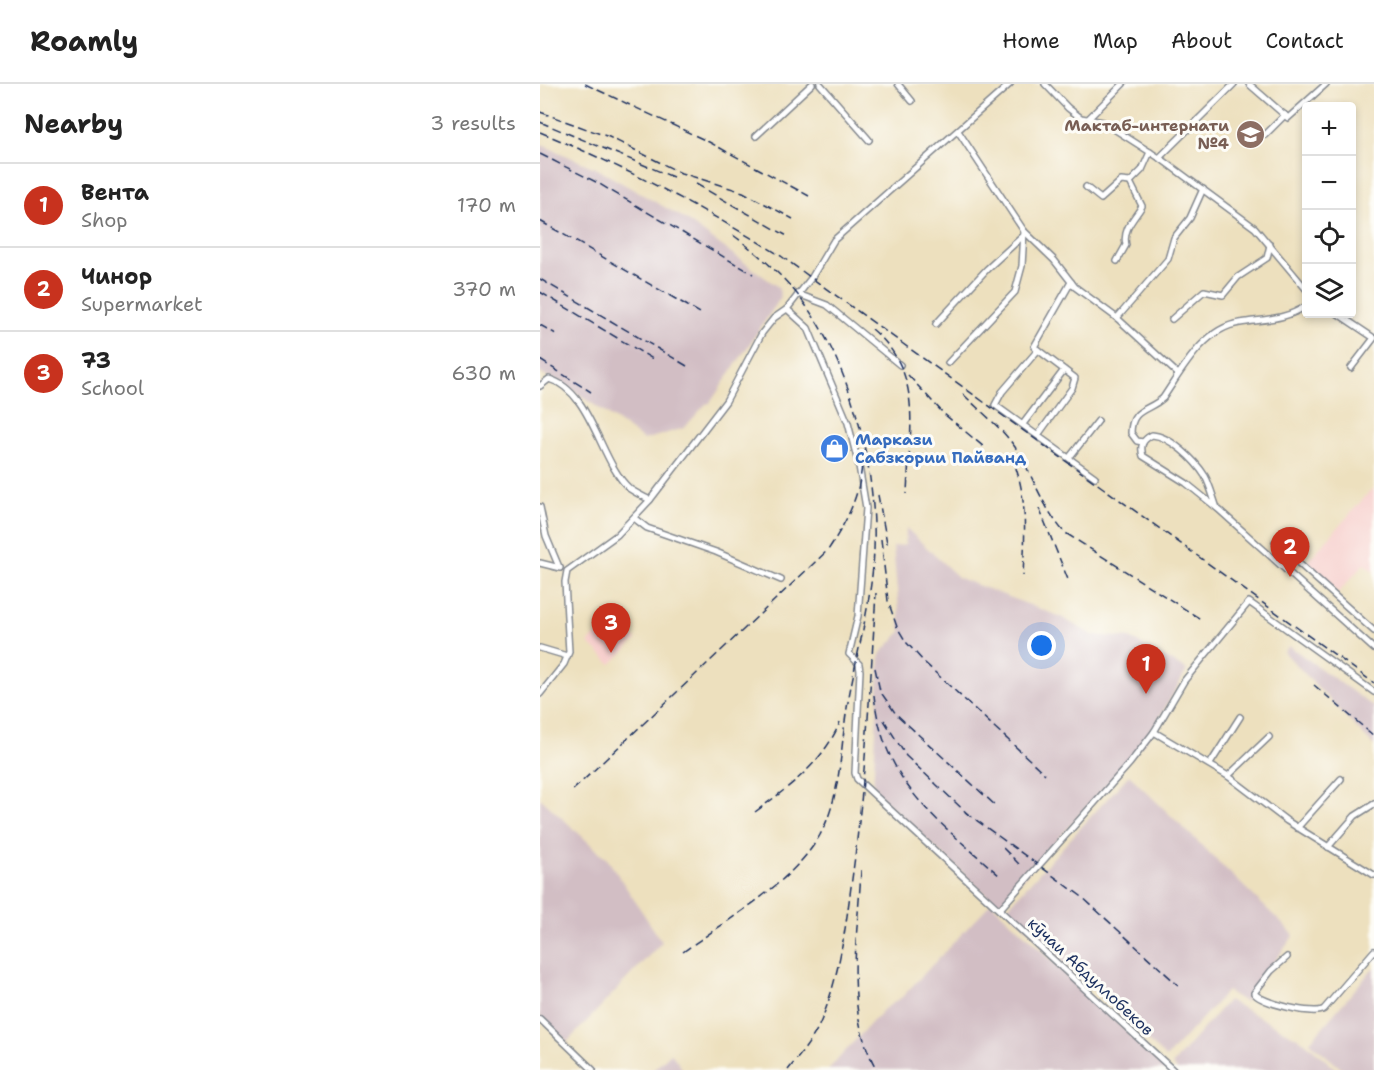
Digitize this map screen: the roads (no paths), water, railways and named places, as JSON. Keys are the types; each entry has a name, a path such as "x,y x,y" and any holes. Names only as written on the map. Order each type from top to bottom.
{"street":[{"path":"756,136 812,84"},
{"path":"820,84 868,140"},
{"path":"898,84 912,101"},
{"path":"540,694 567,656 565,582 567,570 617,535 650,500 726,401 762,333 774,318 787,309 812,277 834,240 1010,84"},
{"path":"1045,84 1068,108 1087,120 1103,122 1159,158 1255,228 1302,284"},
{"path":"1087,120 1123,84"},
{"path":"1159,158 1234,84"},
{"path":"1249,84 1288,118 1326,84"},
{"path":"1265,135 1285,115"},
{"path":"958,130 1023,234 1054,260 1071,282 1117,318 1178,374"},
{"path":"1130,182 1142,170 1149,152"},
{"path":"1086,187 1101,199 1121,181 1130,182"},
{"path":"1117,261 1126,245 1124,239 1132,218 1142,206 1130,182"},
{"path":"1117,318 1168,259 1174,238 1190,218 1203,189"},
{"path":"936,324 1023,234"},
{"path":"948,363 1014,292 1022,266 1023,234"},
{"path":"1172,319 1204,291 1223,295 1238,277 1266,258 1270,245"},
{"path":"1038,435 1072,388 1075,378 1034,347 1071,282"},
{"path":"798,294 827,305 900,365"},
{"path":"1143,442 1137,441 1131,432 1134,417 1141,410 1156,405 1163,398 1178,374 1203,344 1228,326 1286,317 1302,308"},
{"name":"кӯчаи Абдуллобеков","path":"787,309 808,328 848,423 866,508 858,616 849,648 849,654 859,664 860,671 855,773 857,779 1173,1070"},
{"path":"1344,318 1374,338 1351,368"},
{"path":"1038,350 1002,392 995,405 1095,477"},
{"path":"1023,424 1064,370"},
{"path":"540,386 549,380 567,389 597,429 610,461 630,488 650,500"},
{"path":"1069,458 1098,421"},
{"path":"1217,508 1200,468 1168,440 1152,435 1143,442 1141,449 1143,456 1186,483 1217,508 1374,649"},
{"path":"540,507 546,536 558,567"},
{"path":"634,518 647,528 716,552 781,580"},
{"path":"1275,542 1374,631"},
{"path":"540,563 567,570"},
{"path":"1000,909 1130,764 1154,732 1184,681 1249,602 1374,692"},
{"path":"1365,641 1374,643"},
{"path":"540,648 567,656"},
{"path":"1210,764 1240,717"},
{"path":"1154,732 1210,764 1298,828 1374,875"},
{"path":"1228,776 1269,737"},
{"path":"1298,828 1341,779"},
{"path":"1328,847 1355,816 1374,804"},
{"path":"1287,957 1271,971 1254,993 1262,999 1314,1013 1324,1009 1374,951"},
{"path":"540,1019 593,1070"}],"railway":[{"path":"585,84 709,142 809,196"},
{"path":"540,112 609,137 681,173 743,192 793,219"},
{"path":"540,122 673,177"},
{"path":"540,132 663,189 781,256 1374,683"},
{"path":"540,154 596,182 753,274"},
{"path":"696,184 789,237"},
{"path":"540,221 700,313"},
{"path":"683,952 777,884 794,869 820,835 833,803 845,718 873,569 874,518 871,484 865,449 845,381 816,320 797,294 767,263 733,235"},
{"path":"540,279 687,366"},
{"path":"540,292 656,361"},
{"path":"540,325 556,334"},
{"path":"872,329 889,346 900,365 907,384 911,426 907,494"},
{"path":"540,360 591,392"},
{"path":"908,375 944,414 984,447"},
{"path":"963,394 997,426 1015,447 1044,502 1064,532 1202,620"},
{"path":"1011,455 1023,499 1025,529 1023,576"},
{"path":"573,790 828,550 856,497 862,461"},
{"path":"878,495 888,548"},
{"path":"1039,508 1069,582"},
{"path":"881,539 888,601 897,627 906,642 925,663 1045,774"},
{"path":"788,1070 818,1028 833,987 841,951 850,897 867,737 876,593"},
{"path":"875,668 880,691 896,714 996,806"},
{"path":"1314,685 1374,736"},
{"path":"874,695 880,727 889,754 902,778 936,818 1001,877"},
{"path":"884,720 906,756 971,817"},
{"path":"755,812 793,783 815,762 833,737 840,722"},
{"path":"965,812 1081,896 1178,985"},
{"path":"1003,848 1021,866"},
{"path":"861,870 856,946 856,998 866,1047 877,1070"}],"place":[{"name":"Мактаб-интернати №4","path":"1250,134"},
{"name":"Маркази Сабзкории Пайванд","path":"834,448"},
{"name":"Чинор","path":"1290,577"},
{"name":"73","path":"611,653"},
{"name":"Вента","path":"1146,694"}]}
